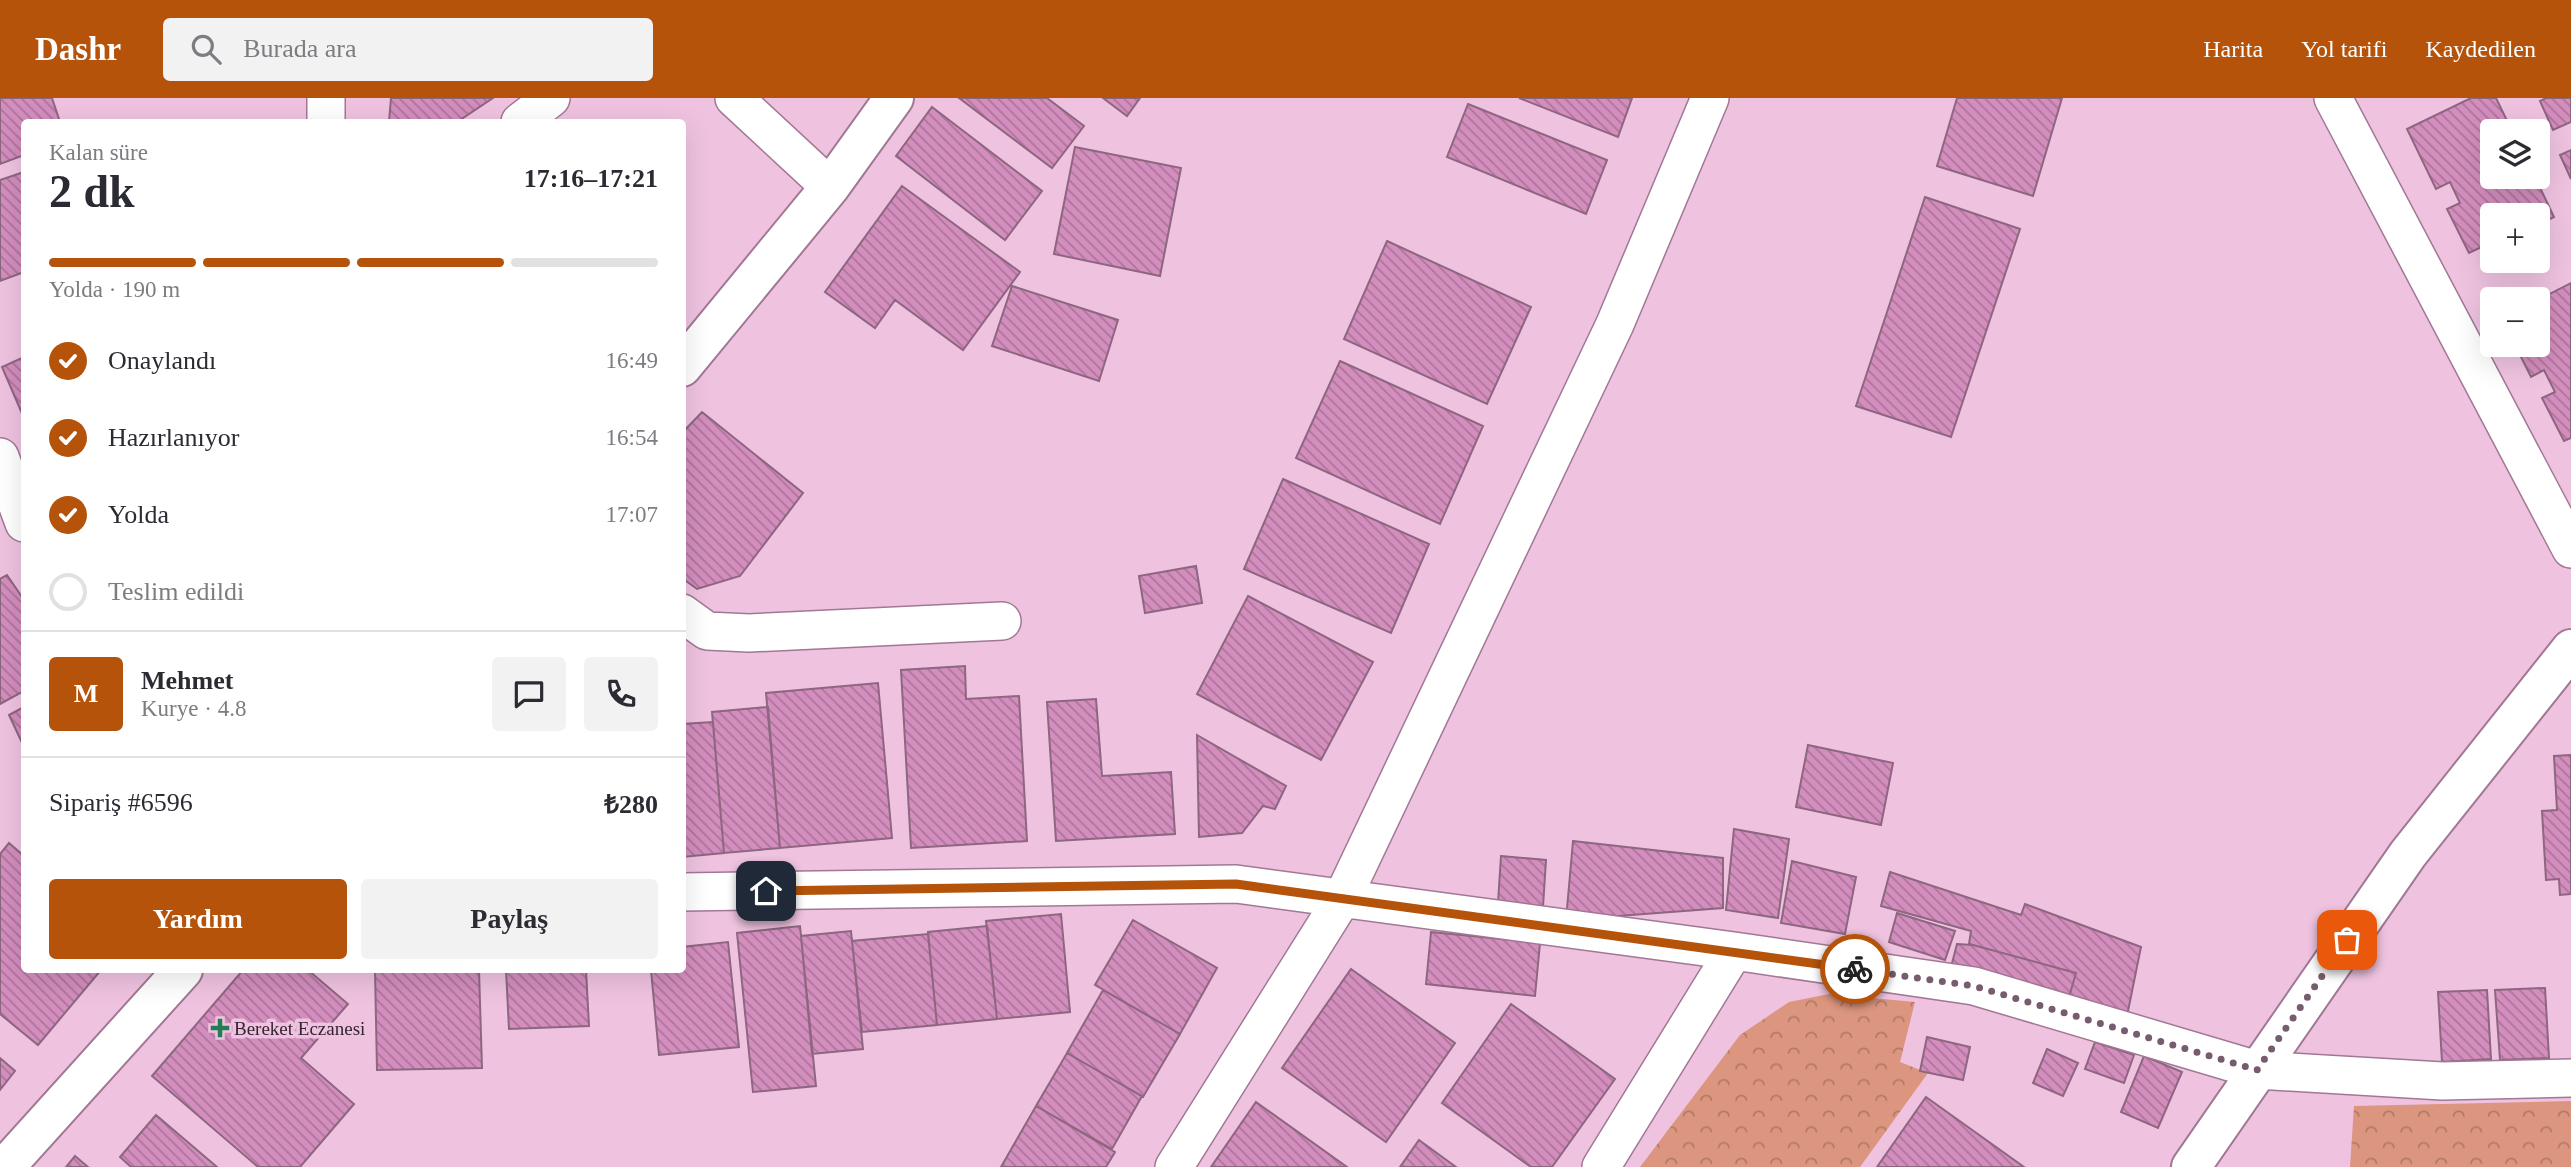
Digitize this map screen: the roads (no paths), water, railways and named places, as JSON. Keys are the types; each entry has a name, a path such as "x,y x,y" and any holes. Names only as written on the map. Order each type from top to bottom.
{"street":[{"path":"326,98 326,119"},
{"path":"524,119 551,98"},
{"path":"734,98 830,187"},
{"path":"686,362 830,187 894,98"},
{"path":"1174,1167 1342,900 1615,324 1710,98"},
{"path":"2333,98 2571,549"},
{"path":"0,457 17,521"},
{"path":"686,616 708,631 749,633 1002,621"},
{"path":"2191,1167 2408,854 2571,649"},
{"path":"686,892 1236,884 1974,986 2257,1070 2441,1082 2571,1078"},
{"path":"1601,1167 1734,951"},
{"path":"5,1167 180,973"}],"place":[{"name":"Bereket Eczanesi","path":"220,1028"}]}
